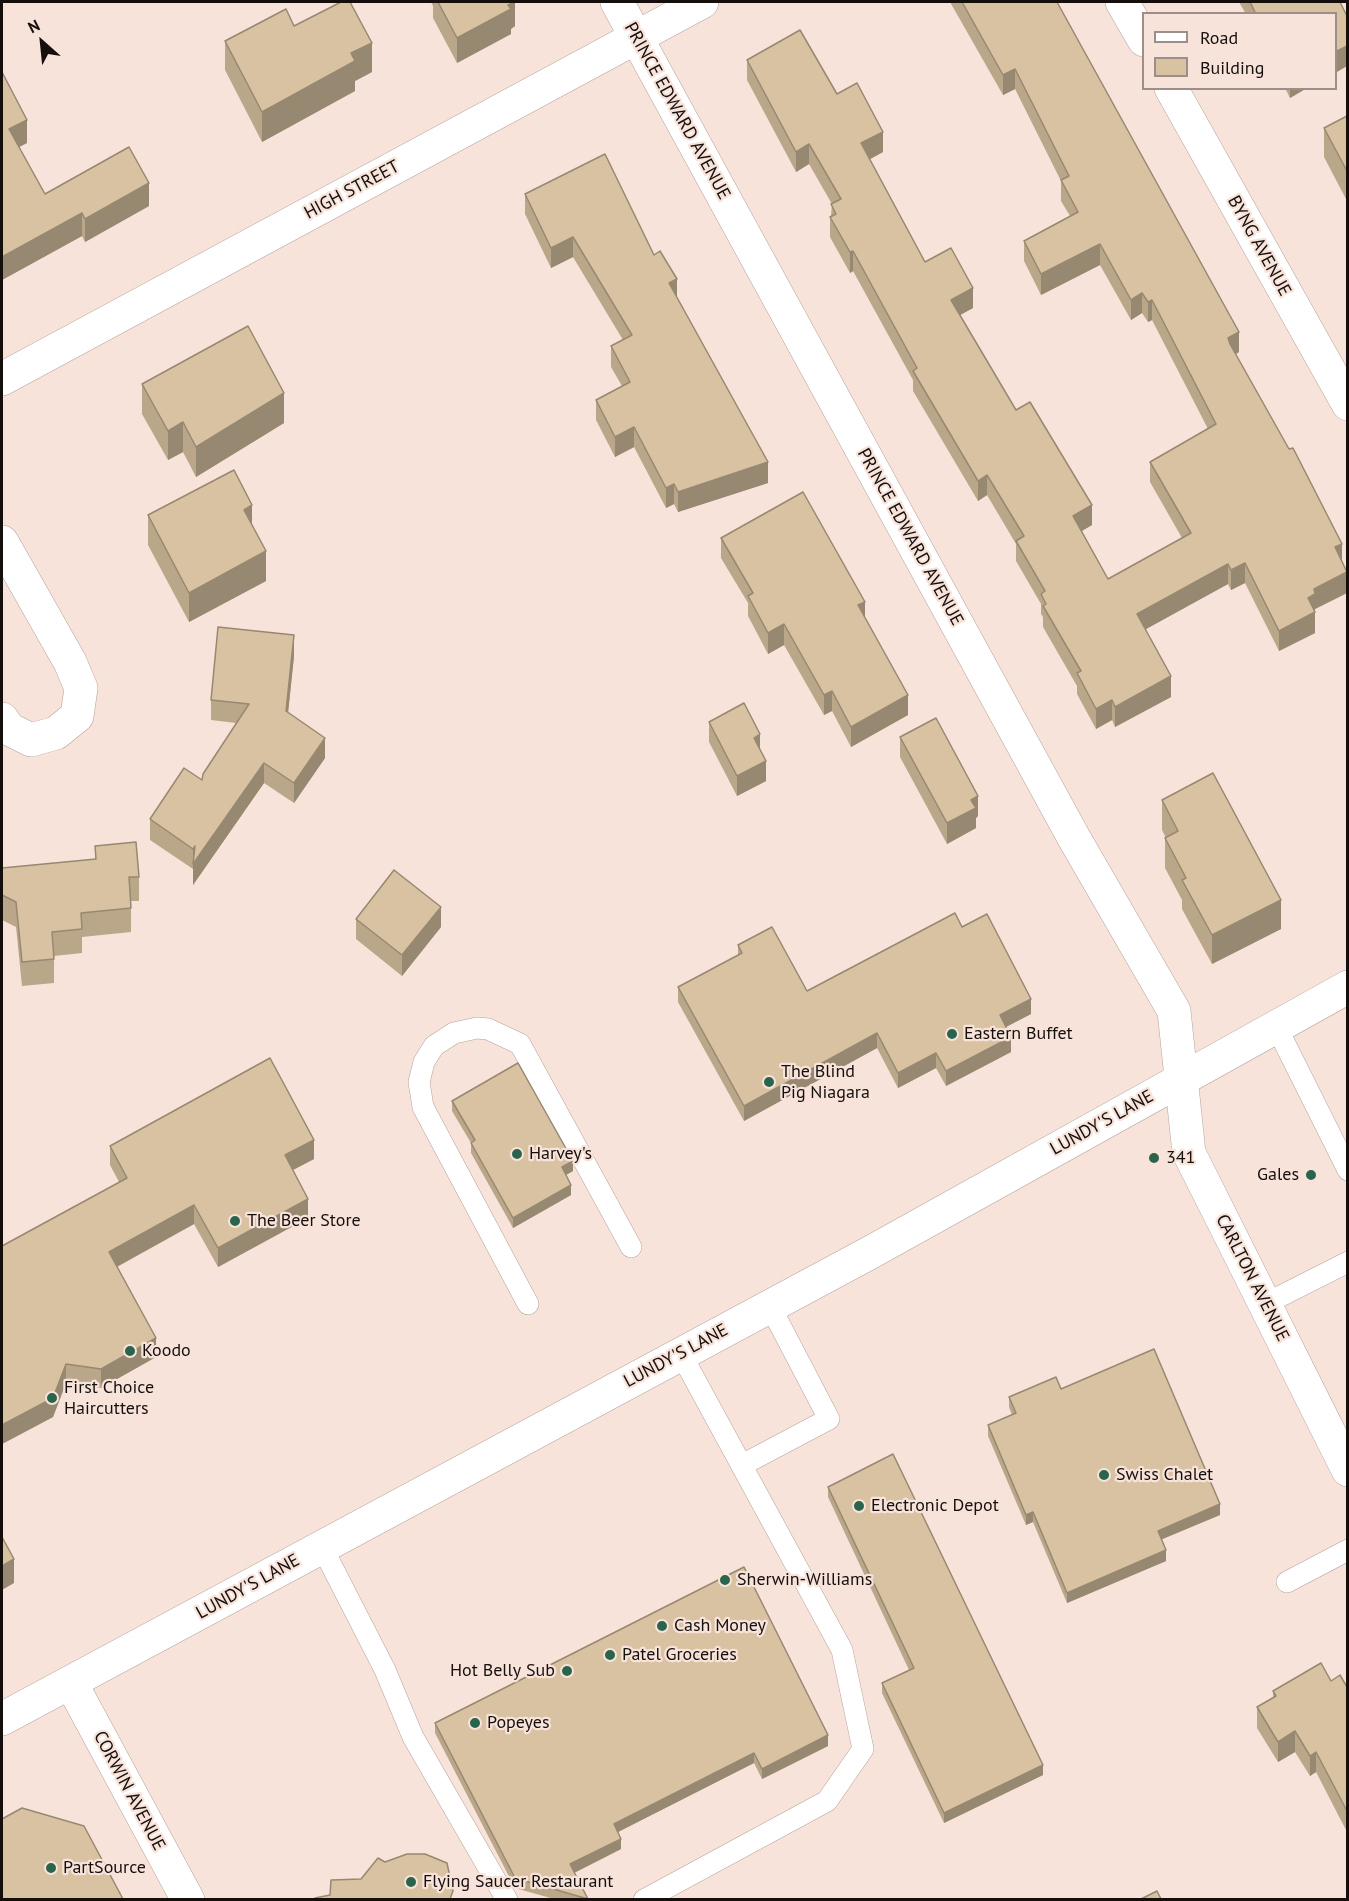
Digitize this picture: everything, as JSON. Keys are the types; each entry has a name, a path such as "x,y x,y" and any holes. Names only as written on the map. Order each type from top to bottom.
{"street":[{"name":"PRINCE EDWARD AVENUE","path":"617,2 1074,838 1174,1011 1181,1079"},
{"name":"HIGH STREET","path":"2,379 702,2"},
{"path":"1122,2 1142,38"},
{"name":"BYNG AVENUE","path":"1172,90 1347,404"},
{"path":"2,542 70,662 81,688 77,716 56,733 31,740 9,729 2,719"},
{"name":"LUNDY'S LANE","path":"2,1719 770,1306 1347,987"},
{"name":"CARLTON AVENUE","path":"1181,1079 1189,1153 1347,1470"},
{"name":"CORWIN AVENUE","path":"71,1683 188,1899"}],"lane":[{"path":"1276,1026 1347,1170"},
{"path":"528,1304 428,1117 419,1093 420,1072 428,1055 434,1046 454,1034 477,1028 488,1029 520,1044 631,1247"},
{"path":"1265,1304 1347,1262"},
{"path":"742,1466 830,1419 770,1306"},
{"path":"644,1899 827,1801 863,1749 842,1650 681,1354"},
{"path":"322,1547 386,1670 413,1737 507,1899"},
{"path":"1287,1582 1347,1550"}],"building":[{"path":"341,2 350,2 372,43 351,53 355,61 262,112 225,41 286,9 294,26"},
{"path":"438,2 514,2 508,5 511,9 457,38"},
{"path":"962,2 1057,2 1239,332 1228,338 1230,344 1289,449 1293,448 1342,544 1335,547 1347,572 1314,589 1315,594 1308,598 1315,612 1279,631 1245,563 1231,570 1228,564 1137,614 1171,676 1115,707 1112,700 1096,709 1077,673 1081,671 1043,606 1046,604 1041,594 1045,591 1016,541 1024,536 987,475 978,481 913,371 917,368 853,251 850,252 830,217 836,214 831,204 841,199 809,144 796,152 747,60 800,30 837,94 857,83 883,132 861,143 925,262 951,248 973,288 951,300 1016,410 1030,402 1092,505 1073,516 1108,579 1191,533 1150,462 1216,424 1152,300 1148,302 1142,293 1131,300 1100,244 1041,274 1024,241 1078,212 1061,180 1069,176 1015,69 1003,75"},
{"path":"1250,2 1340,2 1347,16 1347,46 1337,51 1337,12 1255,12"},
{"path":"2,72 27,120 9,129 45,194 129,147 149,183 85,219 82,213 2,257"},
{"path":"1347,116 1347,171 1324,128"},
{"path":"605,154 654,255 660,251 677,279 669,283 768,462 678,492 674,484 666,488 634,427 615,437 596,400 630,382 611,346 632,335 573,237 551,248 525,194"},
{"path":"248,326 284,393 196,447 183,422 168,431 142,384"},
{"path":"234,470 252,505 244,510 266,551 189,593 148,515"},
{"path":"803,492 865,602 858,605 908,695 851,727 832,691 824,695 784,624 768,633 748,596 753,593 721,538"},
{"path":"218,627 294,635 286,711 325,738 294,783 264,763 193,864 195,846 193,849 150,819 184,768 202,780 203,774 249,704 211,700"},
{"path":"744,703 760,734 754,738 766,761 737,776 709,722"},
{"path":"936,718 978,796 971,800 976,808 947,823 900,737"},
{"path":"1213,773 1281,900 1212,935 1182,880 1186,878 1165,838 1178,831 1162,800"},
{"path":"136,842 139,877 129,877 131,908 81,913 82,929 52,932 54,959 22,962 16,902 2,895 2,868 96,859 95,846"},
{"path":"394,870 441,907 402,955 356,919"},
{"path":"955,913 962,927 987,914 1031,999 1000,1015 1011,1037 946,1071 936,1053 898,1073 877,1033 744,1106 678,987 742,953 738,945 772,927 807,991"},
{"path":"270,1058 314,1140 285,1155 308,1199 218,1248 194,1205 109,1252 156,1338 101,1369 66,1364 53,1398 2,1425 2,1246 127,1178 110,1146"},
{"name":"Harvey's","path":"518,1063 573,1161 562,1167 571,1185 513,1218 471,1143 475,1140 452,1101"},
{"name":"Swiss Chalet","path":"1154,1349 1220,1504 1158,1531 1166,1550 1067,1593 1033,1512 1026,1515 988,1425 1016,1413 1009,1397 1056,1377 1061,1389"},
{"path":"893,1454 1043,1765 944,1813 882,1683 914,1668 828,1487"},
{"path":"2,1537 14,1559 2,1566"},
{"path":"744,1567 828,1735 762,1769 754,1753 614,1824 621,1839 570,1864 588,1899 515,1878 435,1723"},
{"path":"1321,1663 1331,1681 1340,1675 1347,1687 1347,1811 1316,1752 1310,1756 1295,1731 1278,1742 1257,1707 1276,1696 1273,1691"},
{"name":"PartSource","path":"22,1808 84,1826 123,1899 2,1899 2,1819"},
{"path":"407,1854 425,1854 447,1863 453,1891 450,1899 314,1899 330,1895 331,1880 361,1879 378,1858 385,1862"},
{"path":"1157,1891 1161,1899 1141,1899"}],"place":[{"name":"Eastern Buffet","path":"952,1034"},
{"name":"The Blind Pig Niagara","path":"769,1082"},
{"name":"Harvey's","path":"517,1154"},
{"name":"341","path":"1154,1158"},
{"name":"Gales","path":"1311,1175"},
{"name":"The Beer Store","path":"235,1221"},
{"name":"Koodo","path":"130,1351"},
{"name":"First Choice Haircutters","path":"52,1398"},
{"name":"Swiss Chalet","path":"1104,1475"},
{"name":"Electronic Depot","path":"859,1506"},
{"name":"Sherwin-Williams","path":"725,1580"},
{"name":"Cash Money","path":"662,1626"},
{"name":"Patel Groceries","path":"610,1655"},
{"name":"Hot Belly Sub","path":"567,1671"},
{"name":"Popeyes","path":"475,1723"},
{"name":"PartSource","path":"51,1868"},
{"name":"Flying Saucer Restaurant","path":"411,1882"}]}
